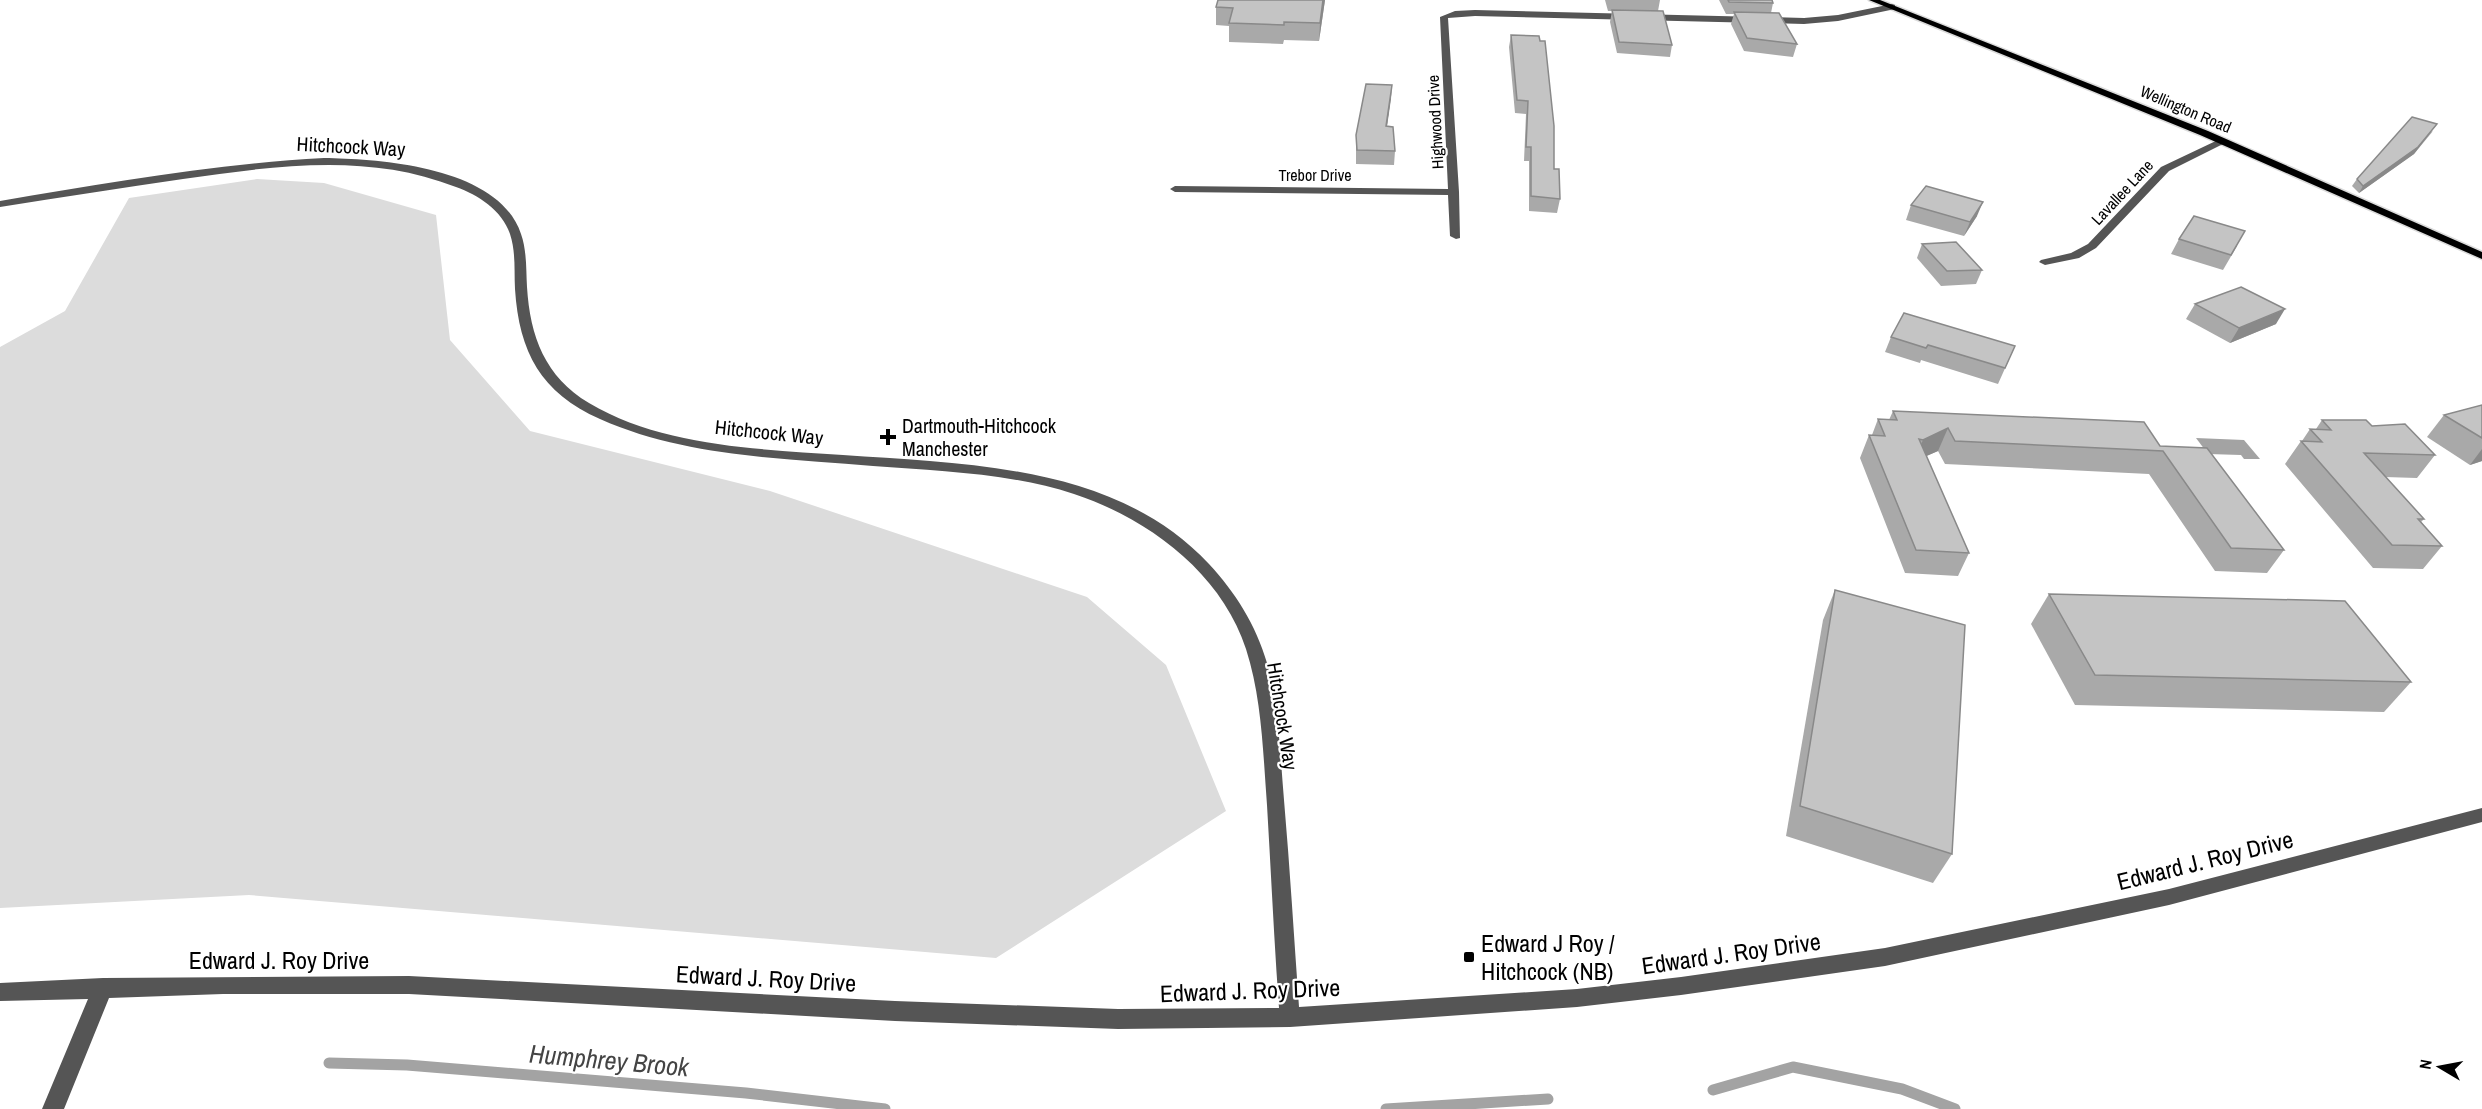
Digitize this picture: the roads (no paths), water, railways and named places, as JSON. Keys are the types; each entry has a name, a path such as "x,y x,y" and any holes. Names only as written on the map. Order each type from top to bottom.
{"main road":[{"name":"Wellington Road","path":"1873,0 2224,141 2482,256"}],"street":[{"name":"Highwood Drive","path":"1456,236 1444,17 1455,14 1775,22 1838,18 1892,7"},
{"name":"Lavallee Lane","path":"2045,262 2075,256 2092,246 2165,169 2224,141"},
{"name":"Hitchcock Way","path":"0,204 280,162 376,163 417,169 452,180 481,194 502,211 515,232 527,340 541,368 566,394 602,416 650,434 705,446 1019,476 1078,491 1132,513 1180,544 1219,583 1247,630 1263,684 1271,744 1290,1017"},
{"name":"Trebor Drive","path":"1175,189 1454,192"},
{"name":"Edward J. Roy Drive","path":"0,993 103,987 409,986 625,995 907,1012 1119,1019 1290,1017 1588,997 1885,957 2169,897 2482,815"},
{"path":"53,1109 103,987"}],"waterway":[{"name":"Humphrey Brook","path":"329,1063 407,1065 746,1093 885,1109"},
{"name":"Humphrey Brook","path":"1713,1090 1793,1067 1902,1089 1955,1109"},
{"name":"Humphrey Brook","path":"1386,1109 1548,1099"}],"place":[{"name":"Dartmouth-Hitchcock Manchester","path":"888,437"},
{"name":"Edward J Roy / Hitchcock (NB)","path":"1469,957"}]}
